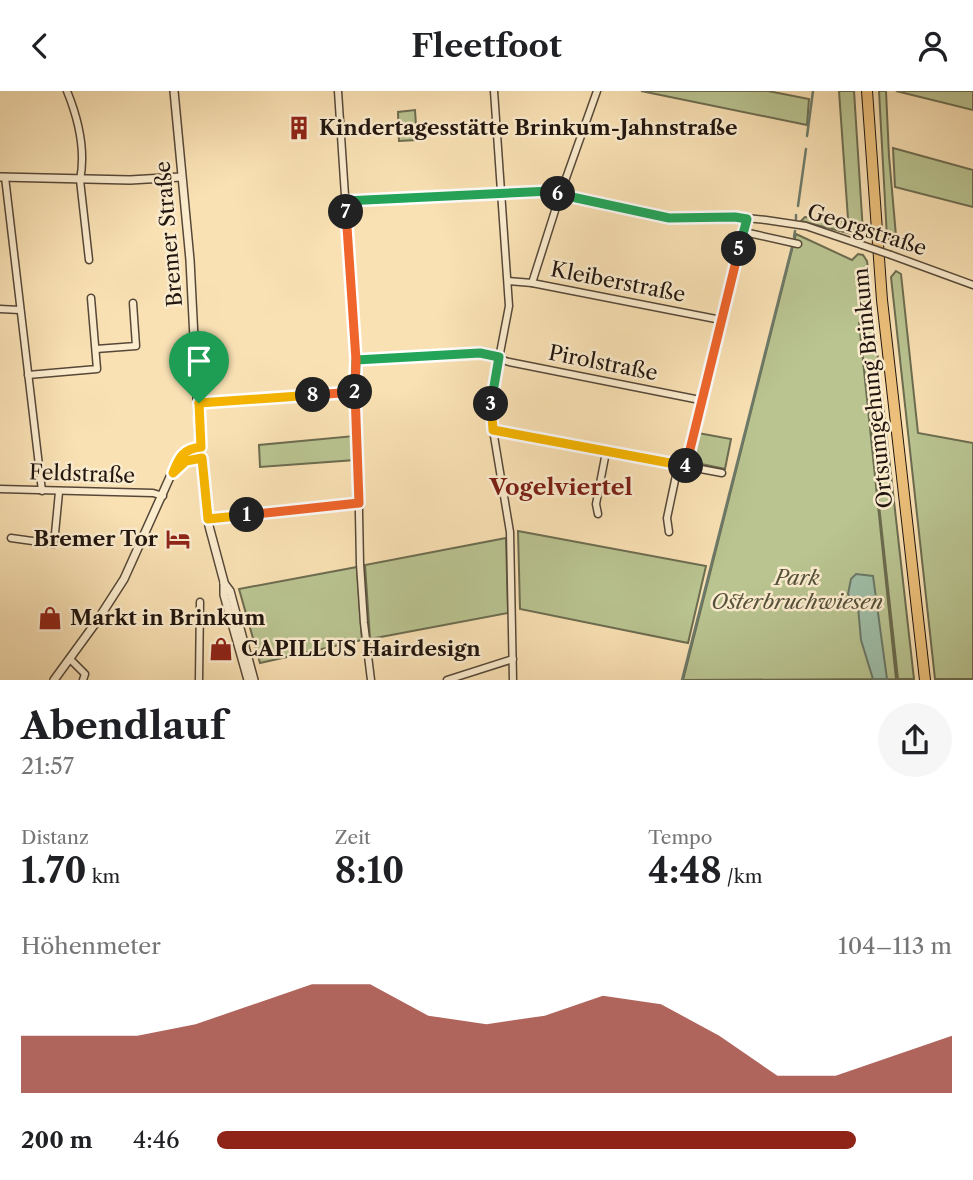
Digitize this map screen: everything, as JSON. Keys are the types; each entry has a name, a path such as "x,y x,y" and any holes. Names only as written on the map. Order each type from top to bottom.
{"highway":[{"name":"Ortsumgehung Brinkum","path":"867,91 881,300 925,680"}],"street":[{"path":"67,91 80,135 83,168 80,180 89,260"},
{"name":"Bremer Straße","path":"174,91 190,260 199,436 208,519 224,582"},
{"path":"338,91 356,360 364,623 372,680"},
{"path":"494,91 509,306 491,400 493,430 510,526 513,680"},
{"path":"532,283 597,91"},
{"path":"41,491 3,177 130,180 181,177"},
{"name":"Georgstraße","path":"345,201 551,191 669,218 735,217 806,226 973,285"},
{"path":"669,532 667,519 747,219"},
{"name":"Georgstraße","path":"744,232 797,244"},
{"name":"Kleiberstraße","path":"508,281 532,283 721,320"},
{"path":"28,375 97,369 91,298"},
{"path":"96,349 136,346 132,303"},
{"path":"0,309 20,310"},
{"name":"Pirolstraße","path":"356,360 480,353 509,362 700,400"},
{"path":"199,403 355,392"},
{"path":"493,430 722,473"},
{"path":"54,680 117,591 182,453 201,447"},
{"path":"598,514 596,504 606,452"},
{"path":"173,473 186,461 202,458"},
{"name":"Feldstraße","path":"0,489 153,493 163,496"},
{"path":"11,538 54,544 59,492"},
{"path":"208,519 359,503"},
{"path":"224,582 224,595 248,680"},
{"path":"224,582 230,591 254,680"},
{"path":"199,680 200,602"},
{"path":"70,659 85,674 83,680"},
{"path":"447,680 513,659"}],"green space":[{"path":"641,91 768,91 809,99 807,125"},
{"path":"839,91 854,91 863,232 859,236 801,221 805,217 833,221 848,219"},
{"path":"879,91 886,91 896,236 892,241 887,238"},
{"path":"896,91 973,91 973,110"},
{"path":"415,110 417,140 399,141 398,112"},
{"path":"893,148 973,170 973,207 895,187"},
{"name":"Park Osterbruchwiesen","path":"796,234 852,260 858,254 863,255 867,261 914,679 898,679 859,322 896,679 683,680"},
{"path":"896,271 901,274 918,433 973,443 973,679 935,679 891,277"},
{"path":"698,433 731,439 725,469 692,462"},
{"path":"354,436 355,460 260,467 259,445"},
{"path":"518,531 706,566 688,643 520,609"},
{"path":"506,538 508,613 370,639 365,565"},
{"path":"357,567 362,640 260,663 239,589"}],"shaded area":[{"path":"856,574 873,576 887,679 873,679 861,640 858,607 848,594 851,579"}],"waterway":[{"path":"807,136 813,91"},
{"path":"798,206 806,149"},
{"path":"794,237 795,231"},
{"path":"682,680 792,247"}],"place":[{"name":"Kindertagesstätte Brinkum-Jahnstraße","path":"299,128"},
{"name":"Bremer Tor","path":"178,539"},
{"name":"Markt in Brinkum","path":"50,618"},
{"name":"CAPILLUS Hairdesign","path":"221,649"}],"district":[{"name":"Vogelviertel","path":"561,487"}],"route":[{"path":"199,403 201,447 182,453 173,473 186,461 202,458 208,519 359,503 356,360 480,353 499,357 491,400 493,430 685,467 747,219 669,218 565,197 551,191 345,201 356,360 355,392 199,403"}]}
